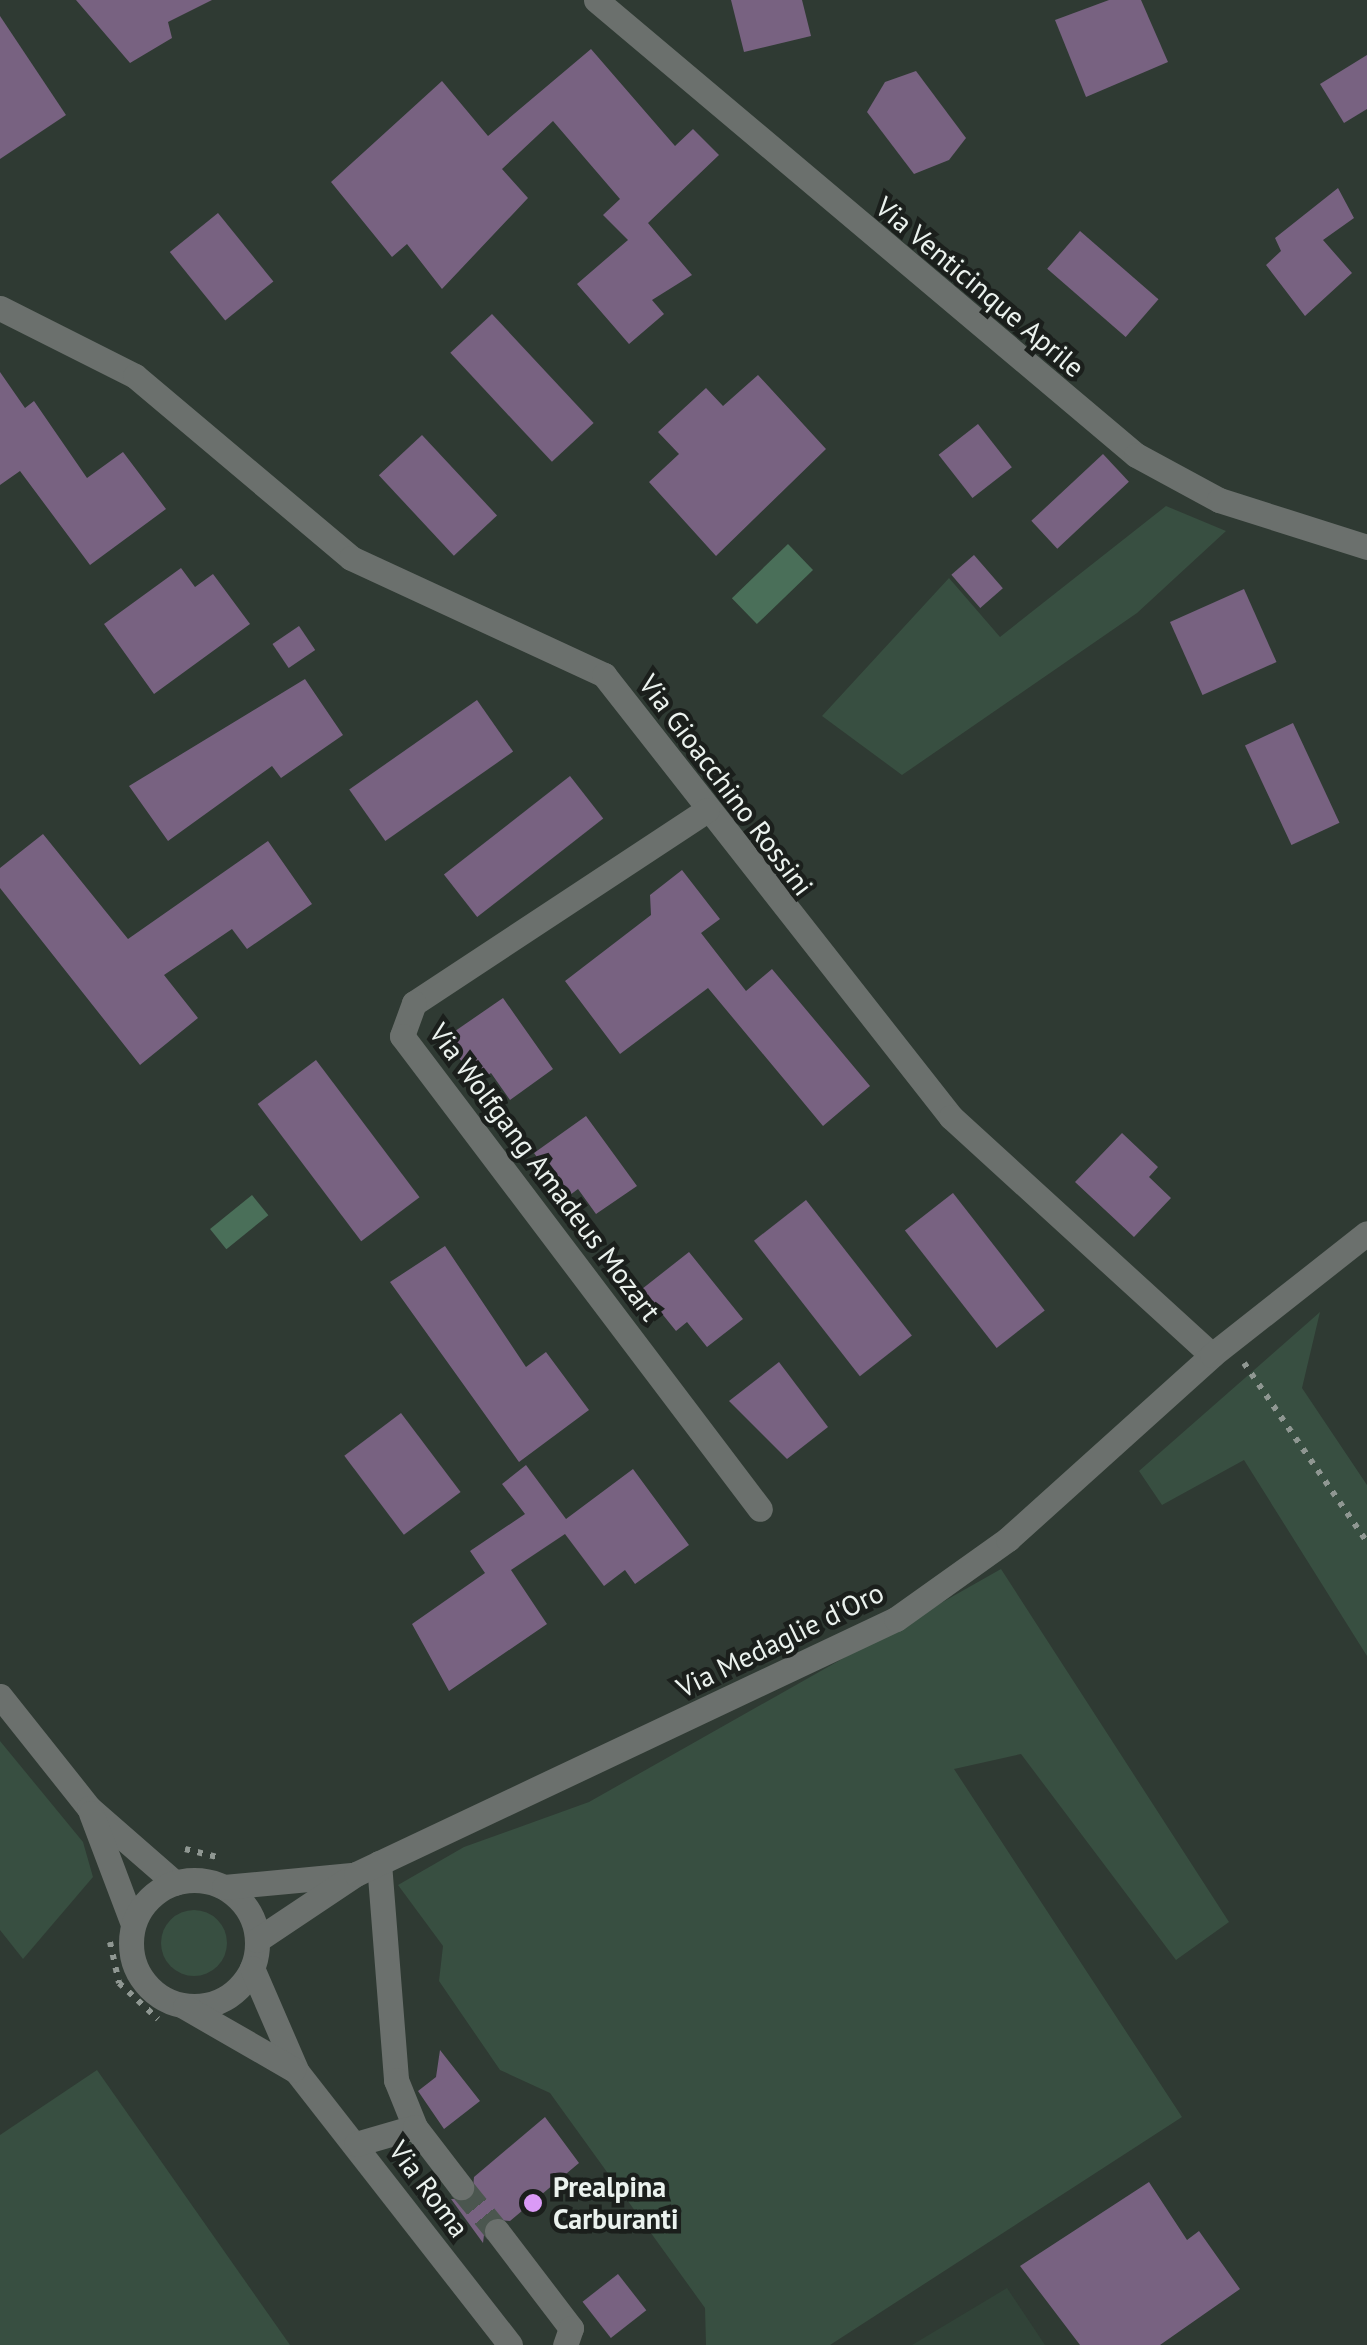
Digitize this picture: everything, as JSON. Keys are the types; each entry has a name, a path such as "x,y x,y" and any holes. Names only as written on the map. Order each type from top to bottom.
{"street":[{"name":"Via Venticinque Aprile","path":"596,0 1136,455 1219,500 1367,547"},
{"name":"Via Gioacchino Rossini","path":"0,308 135,376 350,558 604,675 951,1117 1221,1348"},
{"name":"Via Wolfgang Amadeus Mozart","path":"708,810 414,1003 402,1036 760,1510"},
{"name":"Via Medaglie d'Oro","path":"257,1940 368,1869 896,1620 1008,1539 1221,1348 1367,1233"},
{"name":"Via Roma","path":"0,1696 89,1808 174,1883"},
{"name":"Via Roma","path":"89,1808 133,1924 130,1946 146,1985 297,2072"},
{"name":"Via Medaglie d'Oro","path":"224,1887 368,1869"},
{"path":"368,1869 396,2080 415,2127 461,2187"},
{"path":"133,1924 174,1883 224,1887 252,1919 257,1940 252,1968 224,1999 184,2006"},
{"name":"Via Roma","path":"252,1968 297,2072 356,2144 497,2341"},
{"path":"356,2144 415,2127"},
{"path":"497,2231 571,2328 565,2345"}],"path":[{"path":"1221,1348 1367,1542"},
{"path":"171,1845 223,1859"}],"shaded area":[{"path":"1166,506 1226,531 1137,613 902,775 822,716 949,578 1000,637"},
{"path":"788,544 813,570 757,624 732,598"},
{"path":"252,1195 268,1215 226,1249 210,1229"},
{"path":"1320,1312 1302,1388 1367,1485 1367,1656 1244,1460 1162,1505 1139,1471"},
{"path":"1001,1569 1229,1922 1176,1960 1021,1754 954,1769 1182,2117 830,2345 706,2345 705,2308 550,2093 500,2070 439,1981 443,1946 398,1885 464,1847 589,1802"},
{"path":"0,1741 83,1842 93,1877 23,1959 0,1930"},
{"path":"194,1910 218,1919 227,1943 218,1967 194,1976 170,1967 161,1943 170,1919"},
{"path":"97,2070 290,2345 0,2345 0,2135"},
{"path":"1007,2288 1045,2345 912,2345"}],"building":[{"path":"76,0 212,0 168,22 172,38 130,63"},
{"path":"731,0 802,0 811,36 744,52"},
{"path":"1109,0 1141,0 1168,62 1086,97 1055,20"},
{"path":"0,16 66,115 0,159"},
{"path":"591,49 675,146 693,129 719,155 648,223 692,275 652,300 664,314 629,344 577,284 628,240 603,215 620,199 553,121 502,169 528,198 442,289 407,244 392,257 331,182 442,81 488,136"},
{"path":"1367,55 1367,109 1344,123 1320,84"},
{"path":"916,71 966,138 949,160 914,174 867,112 885,82"},
{"path":"1338,188 1354,218 1323,240 1352,273 1305,316 1266,265 1281,251 1275,238"},
{"path":"218,213 273,281 225,320 170,252"},
{"path":"1080,231 1158,299 1126,337 1047,269"},
{"path":"492,314 594,423 552,462 450,353"},
{"path":"0,372 25,408 34,401 87,478 123,452 166,509 90,565 20,471 0,485"},
{"path":"758,375 826,449 716,556 649,482 679,454 658,432 706,388 723,406"},
{"path":"978,424 1012,467 972,498 939,455"},
{"path":"422,435 497,515 454,556 379,475"},
{"path":"1103,454 1129,482 1057,549 1031,521"},
{"path":"974,555 1003,588 980,608 951,575"},
{"path":"181,568 195,587 213,574 250,624 154,694 104,624"},
{"path":"1244,589 1277,662 1203,695 1170,622"},
{"path":"299,626 315,650 289,668 272,644"},
{"path":"305,679 343,735 281,778 272,766 168,841 129,786"},
{"path":"477,700 513,752 385,841 349,789"},
{"path":"1293,723 1339,823 1291,845 1245,745"},
{"path":"570,776 603,819 477,917 444,875"},
{"path":"43,834 128,939 268,841 312,904 247,949 232,929 164,975 198,1018 140,1065 0,888 0,868"},
{"path":"682,870 720,919 701,933 746,991 772,969 870,1086 823,1126 708,988 620,1054 565,981 651,915 650,895"},
{"path":"503,998 553,1069 510,1100 491,1073 477,1083 445,1038"},
{"path":"316,1060 420,1197 361,1241 258,1104"},
{"path":"586,1116 637,1186 596,1214 578,1189 566,1198 534,1153"},
{"path":"1122,1133 1158,1167 1149,1177 1171,1198 1134,1237 1075,1182"},
{"path":"953,1193 1045,1310 997,1348 905,1231"},
{"path":"806,1200 912,1336 860,1376 754,1241"},
{"path":"445,1246 526,1367 546,1352 589,1410 519,1462 390,1282"},
{"path":"689,1252 743,1319 707,1347 687,1322 676,1331 642,1289"},
{"path":"779,1362 828,1427 787,1459 729,1401"},
{"path":"401,1413 461,1492 404,1535 344,1456"},
{"path":"526,1465 566,1519 633,1469 689,1545 635,1584 625,1570 604,1586 565,1534 511,1570 547,1624 449,1691 412,1624 485,1573 470,1551 525,1514 502,1484"},
{"path":"440,2050 480,2101 444,2129 418,2091 436,2077"},
{"path":"545,2117 579,2163 510,2221 486,2219 483,2243 451,2199 472,2199 474,2177"},
{"path":"1149,2182 1187,2240 1199,2231 1240,2289 1160,2345 1080,2345 1020,2266"},
{"path":"618,2274 646,2310 611,2338 583,2302"}],"tunnel":[{"path":"461,2187 497,2231"}],"place":[{"name":"Prealpina Carburanti","path":"533,2203"}]}
